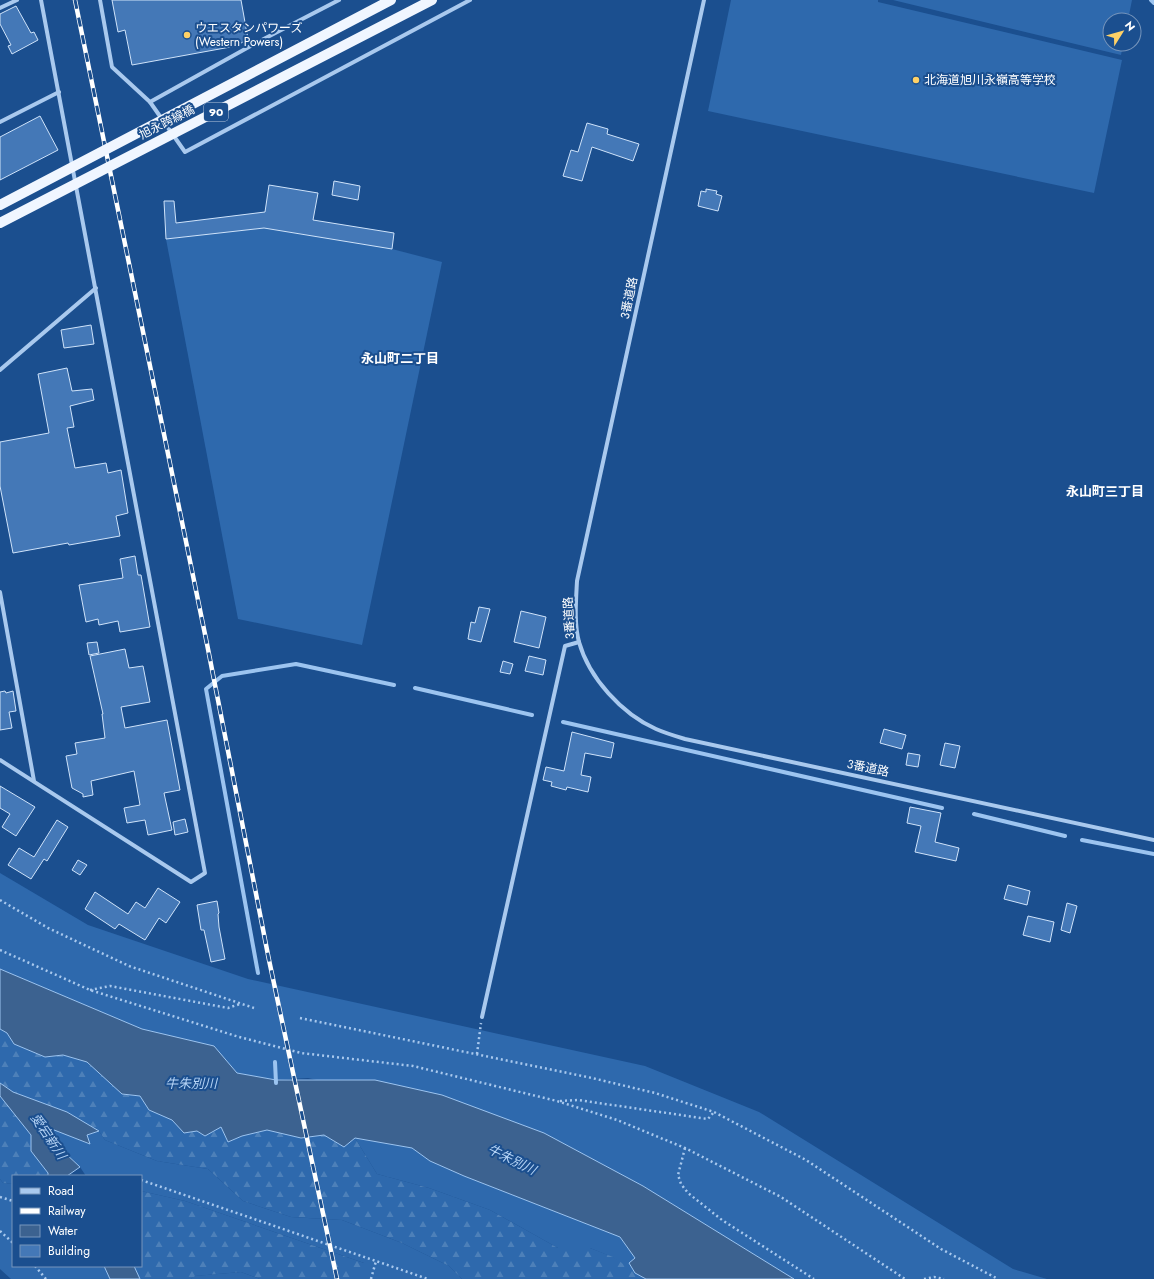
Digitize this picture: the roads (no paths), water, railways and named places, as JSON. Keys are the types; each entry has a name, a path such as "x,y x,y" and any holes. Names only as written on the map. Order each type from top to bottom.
{"main road":[{"name":"旭永跨線橋","path":"0,205 391,0"},
{"name":"旭永跨線橋","path":"0,223 432,0"}],"street":[{"path":"0,8 18,0"},
{"path":"0,760 191,882 205,873 41,0"},
{"path":"100,0 112,67 150,102 185,152 470,0"},
{"path":"150,102 256,43 339,0"},
{"name":"3番道路","path":"704,0 577,581 576,610 579,642 593,673 611,696 631,715 656,729 685,739 1154,840"},
{"path":"0,122 59,92"},
{"path":"0,370 96,288"},
{"path":"0,592 34,781"},
{"path":"482,1017 565,646 579,642"}],"water":[{"name":"牛朱別川","path":"0,969 142,1029 214,1046 237,1073 276,1080 375,1080 442,1095 544,1133 643,1186 794,1279 646,1279 635,1273 629,1263 635,1258 620,1237 464,1176 430,1161 412,1148 355,1138 344,1147 324,1135 301,1138 267,1130 242,1136 228,1142 221,1127 205,1136 197,1131 184,1133 172,1120 149,1110 140,1096 122,1094 87,1062 63,1055 45,1057 14,1044 7,1033 0,1029"},
{"name":"愛宕新川","path":"0,1083 13,1092 67,1112 99,1131 87,1135 90,1144 49,1128 65,1153 80,1167 68,1175 48,1175 31,1151 31,1135 0,1096"},
{"path":"104,1267 134,1267 140,1279 110,1279"}],"waterway":[{"path":"1151,0 1154,3"},
{"path":"258,973 206,689 222,676 296,664 394,685"},
{"path":"415,688 532,715"},
{"path":"563,722 942,808"},
{"path":"974,814 1065,836"},
{"path":"1082,840 1154,854"},
{"path":"275,1062 276,1083"}],"railway":[{"path":"75,0 207,644 269,960 337,1279"}],"place":[{"name":"ウエスタンパワーズ (Western Powers)","path":"187,35"},
{"name":"北海道旭川永嶺高等学校","path":"916,80"}],"district":[{"name":"永山町二丁目","path":"400,358"},
{"name":"永山町三丁目","path":"1105,491"}]}
